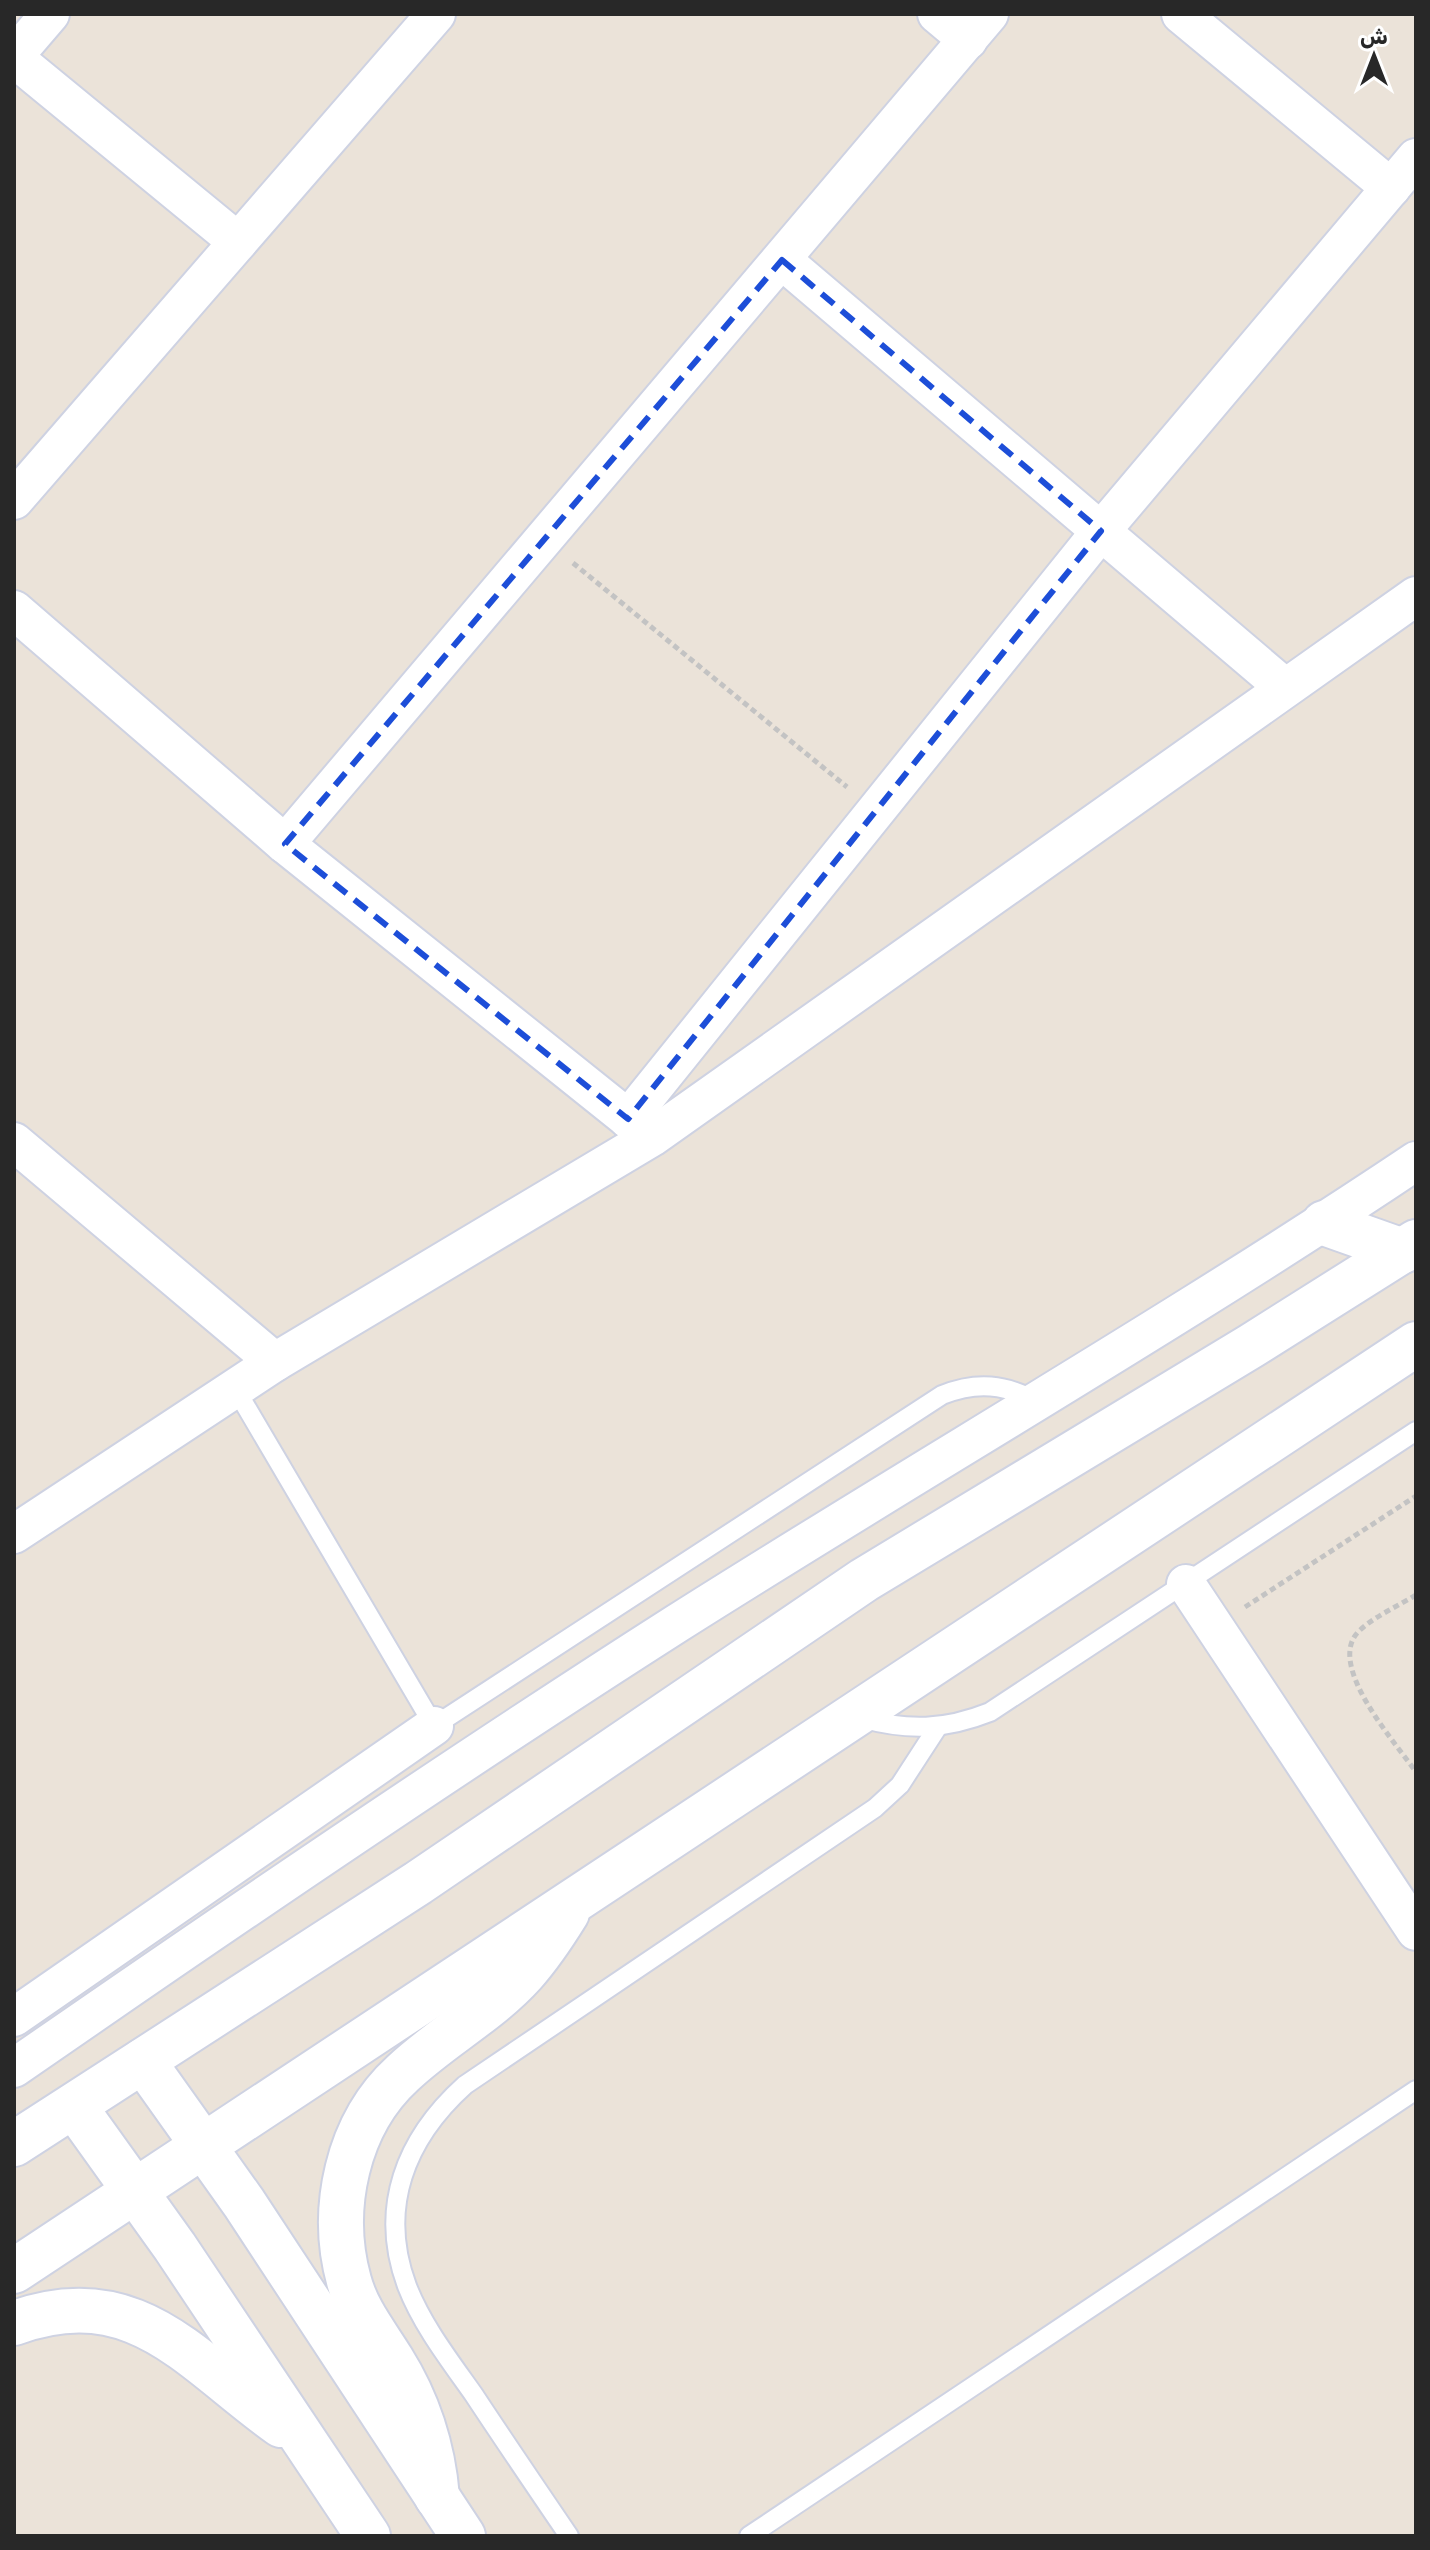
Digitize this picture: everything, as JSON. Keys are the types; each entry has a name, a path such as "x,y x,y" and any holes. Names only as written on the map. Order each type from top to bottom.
{"street":[{"path":"50,14 14,57 238,242"},
{"path":"14,500 436,14"},
{"path":"285,844 978,27 937,14"},
{"path":"1181,14 1391,188"},
{"path":"640,1128 876,811 1101,531 1416,158"},
{"path":"782,260 1284,687"},
{"path":"14,1534 640,1128 1416,596"},
{"path":"14,610 285,844 640,1128"},
{"path":"14,1142 275,1362"},
{"path":"14,2068 177,1955 673,1626 1038,1402 1324,1223 1416,1161"},
{"path":"1324,1223 1409,1246"},
{"path":"14,2144 432,1874 864,1580 1409,1246"},
{"path":"14,2271 578,1895 855,1716 1416,1344"},
{"path":"1186,1584 1416,1931"},
{"path":"14,2017 434,1726"},
{"path":"437,2497 428,2439 418,2411 406,2385 365,2320 350,2285 341,2222 346,2177 358,2135 383,2094 412,2065 524,1973 549,1942 578,1895"},
{"path":"143,2061 244,2203 463,2536"},
{"path":"74,2106 368,2536"},
{"path":"14,2323 59,2311 84,2309 133,2318 177,2342 306,2442"}],"lane":[{"path":"235,1388 434,1726 942,1395 961,1388 1001,1386 1038,1402"},
{"path":"855,1716 910,1728 937,1728 990,1712 1416,1431"},
{"path":"569,2536 438,2342 408,2287 398,2257 395,2225 398,2193 406,2162 420,2133 440,2107 465,2085 866,1815 900,1785 937,1728"},
{"path":"749,2536 1416,2090"}],"path":[{"path":"545,539 876,811"},
{"path":"1214,1627 1416,1496"},
{"path":"1416,1595 1357,1633 1349,1652 1351,1677 1416,1772"}],"highlighted area":[{"path":"782,260 1101,531 628,1119 285,844"}]}
